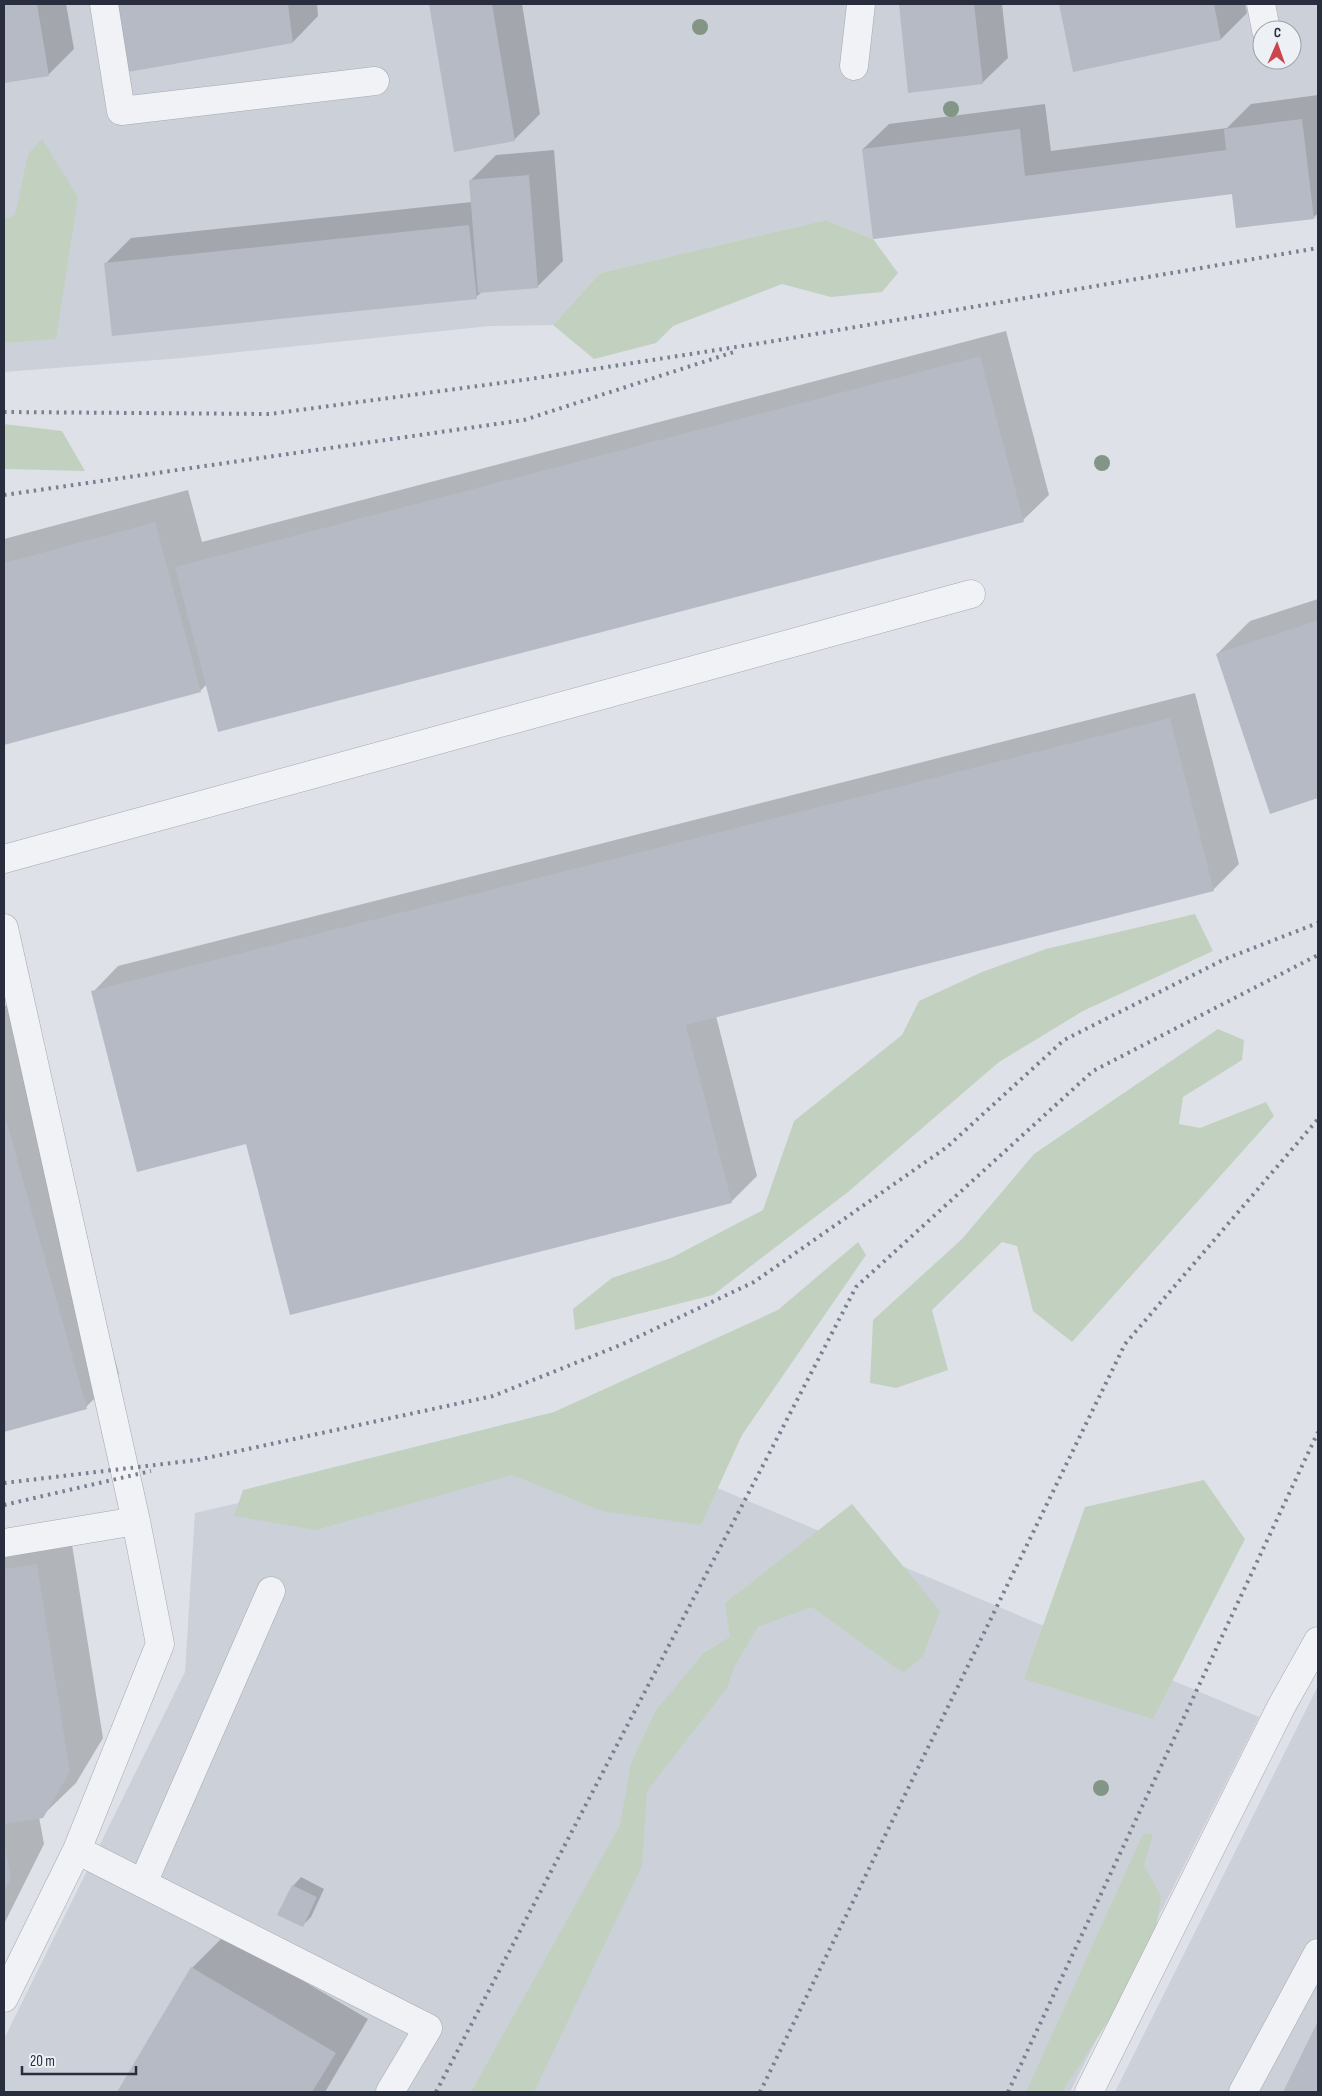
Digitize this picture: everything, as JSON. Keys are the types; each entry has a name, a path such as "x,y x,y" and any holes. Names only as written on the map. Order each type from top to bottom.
{"lane":[{"path":"104,4 121,111 375,81"},
{"path":"854,66 861,4"},
{"path":"1261,4 1264,20"},
{"path":"4,859 971,594"},
{"path":"4,928 136,1521 160,1644 77,1850 4,1998"},
{"path":"4,1543 136,1521"},
{"path":"143,1883 271,1591"},
{"path":"1089,2092 1281,1707 1318,1641"},
{"path":"77,1850 428,2028 390,2092"},
{"path":"1243,2092 1318,1953"}],"shaded area":[{"path":"4,4 1318,4 1318,218 1236,228 1232,194 873,239 826,220 600,273 553,325 490,326 182,358 4,372"},
{"path":"571,1426 1259,1717 1070,2092 4,2092 4,2039 185,1672 195,1513"},
{"path":"1318,1686 1318,2092 1115,2092"}],"green space":[{"path":"42,139 78,197 56,339 4,343 4,219 15,215 28,154"},
{"path":"826,220 873,239 898,273 882,292 831,297 782,284 673,326 656,343 594,359 553,325 600,273"},
{"path":"4,424 62,431 85,471 4,469"},
{"path":"1195,914 1213,951 1083,1011 999,1062 848,1192 713,1295 575,1330 573,1309 612,1278 671,1258 763,1210 794,1121 902,1035 919,1001 982,972 1046,949"},
{"path":"1218,1029 1244,1040 1242,1060 1183,1097 1179,1124 1200,1128 1266,1102 1274,1116 1072,1342 1033,1311 1017,1246 1002,1242 932,1310 948,1370 896,1388 870,1383 873,1320 962,1239 1034,1154"},
{"path":"858,1242 866,1255 742,1435 701,1525 602,1511 512,1475 316,1530 234,1516 243,1490 554,1412 778,1310"},
{"path":"1204,1480 1245,1539 1153,1719 1024,1679 1085,1507"},
{"path":"852,1504 940,1611 923,1656 903,1673 812,1607 758,1627 734,1667 727,1688 647,1791 642,1866 534,2092 471,2092 620,1825 631,1763 656,1710 704,1653 730,1637 725,1603"},
{"path":"1143,1834 1153,1834 1144,1865 1161,1896 1149,1974 1107,2023 1062,2092 1026,2092"}],"building":[{"path":"4,4 37,4 49,76 4,83"},
{"path":"117,4 288,4 293,43 128,72"},
{"path":"429,4 492,4 515,141 454,152"},
{"path":"899,4 974,4 983,84 908,93"},
{"path":"1059,4 1214,4 1221,40 1073,72"},
{"path":"1302,119 1314,219 1236,228 1232,194 873,239 862,149 1020,129 1025,176 1226,150 1224,129"},
{"path":"529,175 538,288 478,293 469,180"},
{"path":"469,225 477,299 112,336 104,263"},
{"path":"980,356 1024,522 218,732 175,567"},
{"path":"155,522 201,692 4,745 4,563"},
{"path":"1318,620 1318,798 1270,814 1216,654"},
{"path":"1170,718 1214,891 686,1025 732,1203 290,1315 246,1144 137,1172 91,991"},
{"path":"4,1112 87,1409 4,1432"},
{"path":"37,1564 70,1772 43,1818 4,1824 4,1569"},
{"path":"4,1841 11,1878 4,1892"},
{"path":"292,1885 317,1897 303,1927 277,1915"},
{"path":"191,1967 336,2053 312,2092 117,2092"},
{"path":"1318,2021 1318,2092 1283,2092"}],"railway":[{"path":"4,412 270,414 530,379 768,342 1318,248"},
{"path":"4,495 524,420 734,352"},
{"path":"4,1483 197,1460 493,1396 623,1344 754,1282 947,1147 1064,1040 1225,959 1318,923"},
{"path":"436,2092 856,1287 1093,1071 1318,955"},
{"path":"760,2092 1125,1344 1318,1119"},
{"path":"1008,2092 1318,1432"},
{"path":"4,1505 151,1471"}]}
